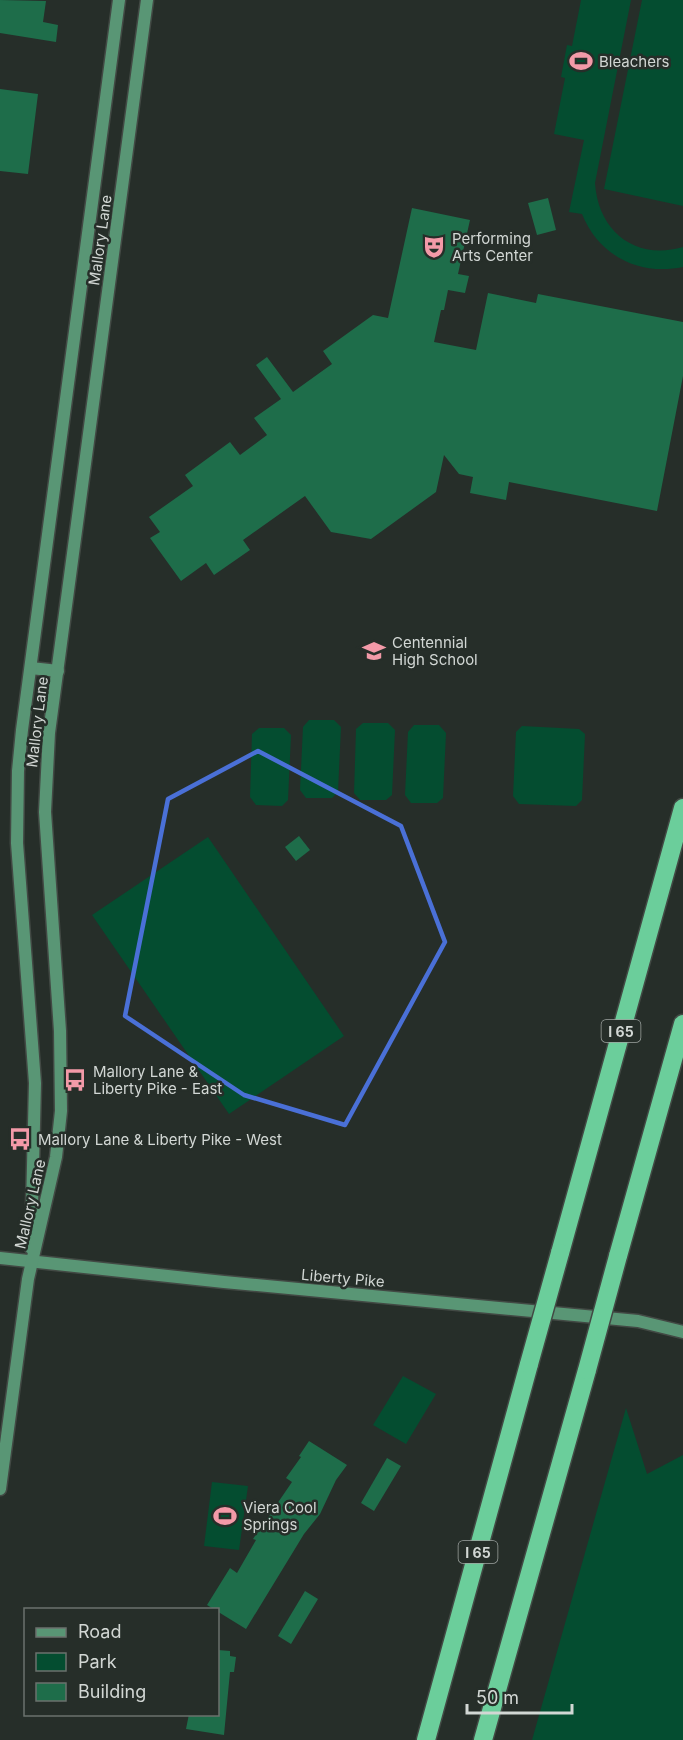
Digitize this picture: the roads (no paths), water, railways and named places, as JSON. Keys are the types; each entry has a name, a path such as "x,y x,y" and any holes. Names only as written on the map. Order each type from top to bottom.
{"highway":[{"name":"I 65","path":"426,1740 683,808"},
{"path":"483,1740 683,1024"}],"main road":[{"name":"Mallory Lane","path":"32,1261 35,1083 17,821 18,771 118,0"},
{"name":"Mallory Lane","path":"32,1261 56,1157 61,1111 60,1031 45,812 49,733 147,0"},
{"path":"31,668 58,671"},
{"name":"Liberty Pike","path":"0,1258 638,1321 683,1332"},
{"path":"0,1489 32,1261"}],"place":[{"name":"Bleachers","path":"581,61"},
{"name":"Performing Arts Center","path":"434,247"},
{"name":"Centennial High School","path":"374,651"},
{"name":"Mallory Lane & Liberty Pike - East","path":"75,1080"},
{"name":"Mallory Lane & Liberty Pike - West","path":"20,1139"},
{"name":"Viera Cool Springs","path":"225,1516"}]}
